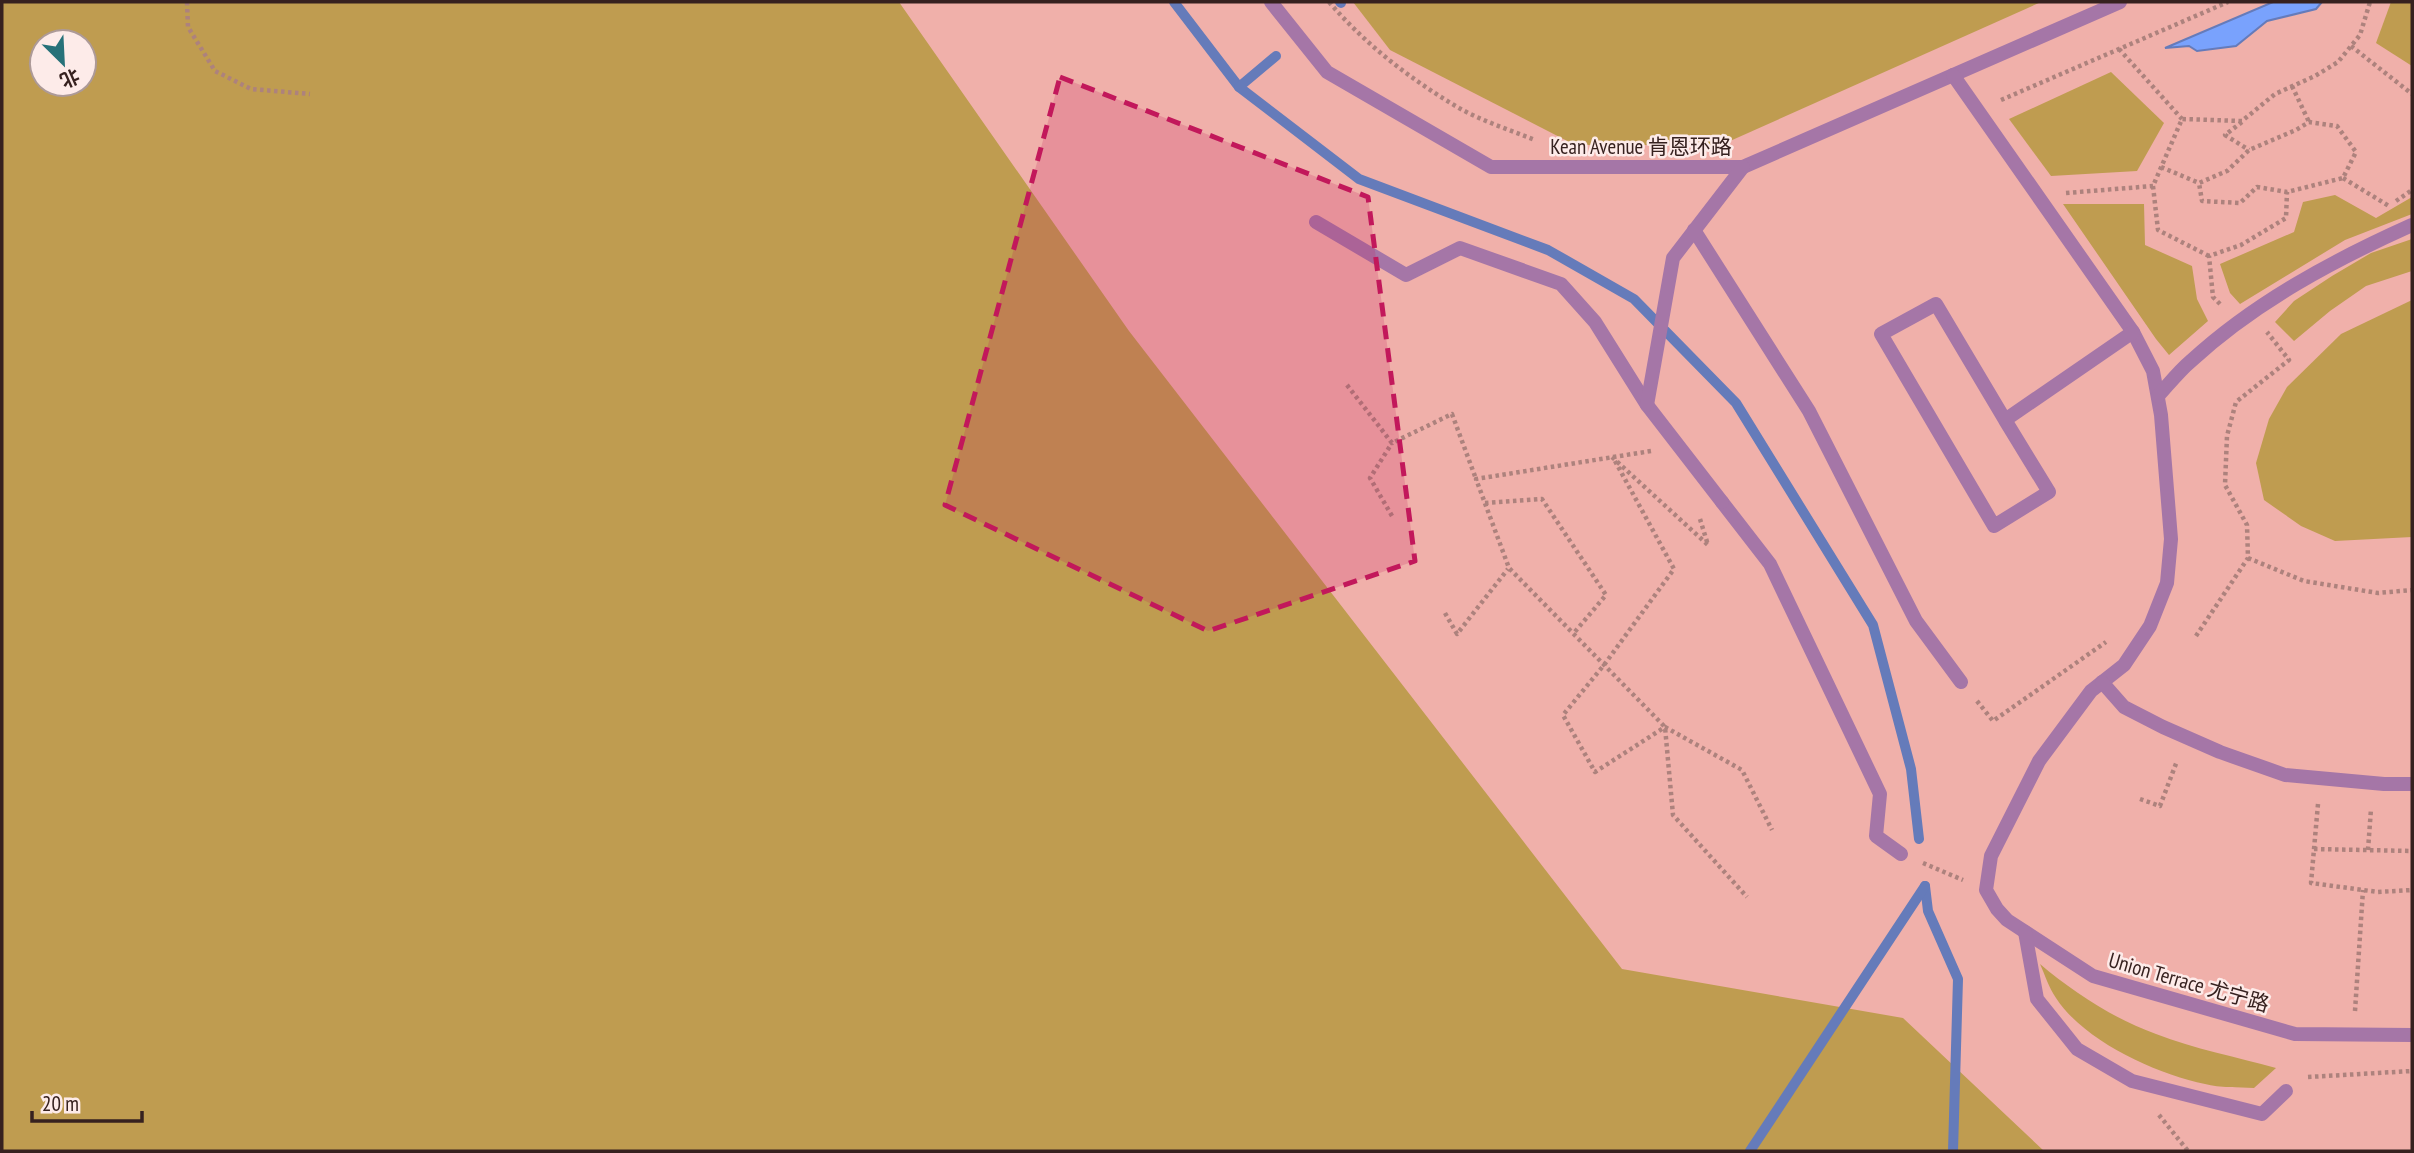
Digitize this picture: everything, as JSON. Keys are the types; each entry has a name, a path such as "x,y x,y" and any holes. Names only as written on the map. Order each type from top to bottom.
{"street":[{"name":"Kean Avenue 肯恩环路","path":"1271,2 1327,72 1491,167 1743,167 2120,2"},
{"path":"1953,75 2133,332 2152,371 2161,415 2171,539 2167,583 2150,626 2124,665 2091,691 2039,761 1991,856 1986,890"},
{"path":"1647,404 1673,258 1743,167"},
{"path":"1316,222 1406,275 1460,248 1561,284 1595,322 1647,404 1770,564 1880,794 1876,836 1901,854"},
{"path":"2158,396 2190,361 2244,318 2330,264 2412,225"},
{"path":"1694,230 1809,411 1916,621 1961,682"},
{"path":"1936,304 2005,420 2049,492 1994,526 1881,334 1936,304"},
{"path":"2005,420 2133,332"},
{"path":"2102,682 2124,707 2186,737 2285,775 2373,784 2412,784"},
{"name":"Union Terrace 尤宁路","path":"1986,890 2007,920 2093,976 2295,1034 2412,1035"},
{"path":"2025,932 2037,999 2077,1049 2132,1081 2262,1114 2286,1091"}],"path":[{"path":"187,2 188,27 215,71 251,89 310,94"},
{"path":"1329,2 1350,26 1385,58 1461,109 1540,142"},
{"path":"1978,110 2228,2"},
{"path":"2249,150 2225,135 2275,94 2338,62 2360,35 2371,2"},
{"path":"2351,47 2412,94"},
{"path":"2119,49 2182,119 2242,121"},
{"path":"2292,86 2309,122"},
{"path":"2182,119 2152,186 2158,230 2208,256 2241,244 2286,218 2287,192"},
{"path":"2161,167 2199,184 2227,171 2249,150 2309,122 2336,126 2356,152 2343,178"},
{"path":"2199,184 2202,201 2240,203 2257,187 2287,192 2343,178 2388,207 2412,190"},
{"path":"2037,195 2152,186"},
{"path":"2196,636 2248,558 2247,525 2225,485 2227,436 2235,402 2289,360 2244,318 2213,297 2208,256"},
{"path":"1347,385 1392,443"},
{"path":"1392,516 1370,478 1392,443 1452,414 1509,568 1665,727 1742,770 1772,830"},
{"path":"1476,479 1679,447"},
{"path":"1612,457 1708,545 1697,508"},
{"path":"1612,457 1674,569 1604,665 1563,715 1595,772 1665,727"},
{"path":"1485,503 1542,499 1606,595 1573,634"},
{"path":"2248,558 2304,581 2378,593 2412,590"},
{"path":"1445,613 1457,635 1509,568"},
{"path":"1961,682 1993,721 2115,636"},
{"path":"1665,727 1673,816 1747,897"},
{"path":"2140,799 2160,806 2186,737"},
{"path":"2320,779 2311,883 2378,892 2412,890"},
{"path":"2368,850 2373,784"},
{"path":"2314,849 2412,851"},
{"path":"1901,854 1986,890"},
{"path":"2353,1035 2363,890"},
{"path":"2286,1091 2303,1078 2412,1071"}],"highlighted area":[{"path":"1060,77 1368,197 1415,561 1208,631 945,505"}],"shaded area":[{"path":"2,2 2412,2 2412,1151 403,1151 36,98 98,98 98,28 28,28 28,76"},
{"path":"2,2 899,2 1129,331 1622,969 1903,1018 2044,1151 2,1151"},
{"path":"1353,2 2041,2 1721,145 1575,145 1390,50"},
{"path":"2391,2 2412,2 2412,66 2376,43"},
{"path":"2111,72 2164,123 2137,171 2051,176 2009,119"},
{"path":"2335,195 2376,218 2412,197 2412,214 2345,240 2240,304 2230,293 2220,264 2294,232 2303,202"},
{"path":"2063,204 2144,204 2145,245 2192,266 2197,299 2208,321 2169,355"},
{"path":"2412,239 2412,271 2366,286 2294,341 2275,322 2294,301 2332,276 2371,253"},
{"path":"2412,300 2412,537 2335,541 2301,526 2264,500 2256,463 2269,419 2287,387 2341,334"},
{"path":"2040,964 2095,1004 2140,1028 2185,1044 2276,1068 2254,1088 2211,1085 2144,1064 2103,1041 2068,1014 2054,994"}],"water":[{"path":"2273,2 2322,2 2316,9 2267,21 2236,46 2197,51 2189,46 2165,48"}],"waterway":[{"path":"1174,2 1239,87"},
{"path":"1276,56 1239,87 1359,179 1548,250 1634,299 1736,403 1873,625 1911,769 1919,839"},
{"path":"1925,886 1928,911 1958,979 1953,1151"},
{"path":"1750,1151 1925,886"}]}
